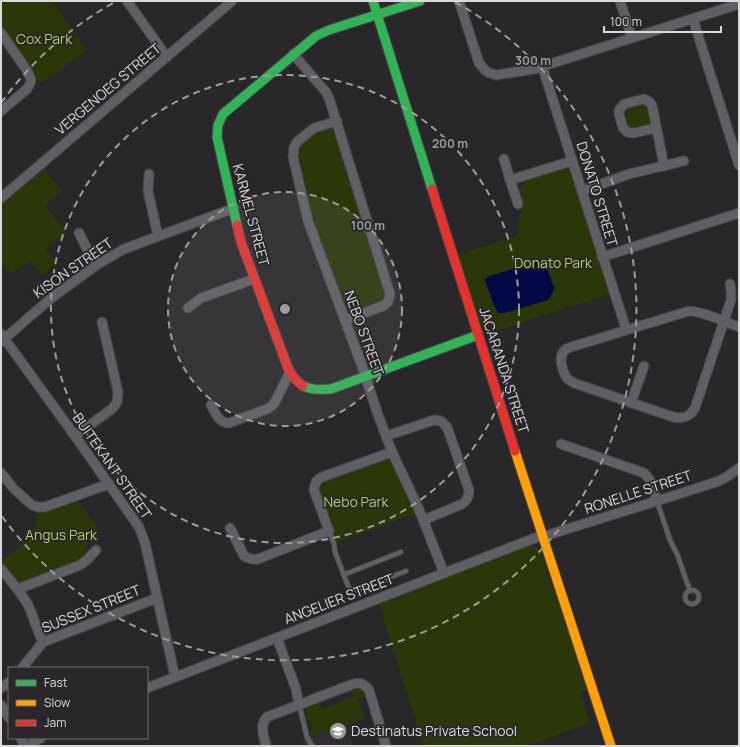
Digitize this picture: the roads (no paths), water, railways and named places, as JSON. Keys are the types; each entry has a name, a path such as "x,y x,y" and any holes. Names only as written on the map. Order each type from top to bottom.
{"street":[{"path":"127,1 167,57"},
{"name":"VERGENOEG STREET","path":"1,198 232,1"},
{"name":"JACARANDA STREET","path":"373,1 542,536 611,746"},
{"name":"KARMEL STREET","path":"420,1 324,32 312,39 223,114 218,121 216,133 241,242 290,372 297,382 308,388 319,391 330,389 478,335"},
{"path":"459,1 479,63 485,70 492,74 500,75 534,69 739,4"},
{"path":"620,1 632,38"},
{"path":"693,19 739,165"},
{"path":"1,34 28,72 31,80 29,87 1,111"},
{"path":"293,54 328,95 390,294 388,302 384,306 345,320"},
{"name":"DONATO STREET","path":"542,66 626,330"},
{"path":"656,128 634,133 627,132 623,128 619,114 620,108 624,104 642,99 648,101 652,105 664,166"},
{"name":"NEBO STREET","path":"337,121 314,128 298,141 292,153 308,220 362,366 386,436 424,520 444,573"},
{"path":"504,159 518,204"},
{"path":"510,180 572,161"},
{"path":"582,191 629,174 684,161"},
{"path":"149,174 148,191 158,236"},
{"name":"KISON STREET","path":"2,338 54,296 98,264 124,249 234,208"},
{"path":"602,257 739,214"},
{"path":"79,233 87,249 98,264"},
{"path":"188,308 201,298 254,279"},
{"path":"730,284 732,297 724,321 693,412 685,418 673,418 574,383 566,377 561,361 563,353 566,349 571,347 689,311 698,312 724,321 739,327"},
{"path":"75,436 110,410 118,399 118,392 102,322"},
{"name":"BUITEKANT STREET","path":"2,338 75,436 136,522 144,543 176,677"},
{"path":"631,403 644,366"},
{"path":"211,405 220,420 225,423 267,409 274,404 290,372"},
{"path":"386,436 434,420 441,421 447,427 469,490 468,497 462,504 424,520"},
{"path":"561,444 644,473 650,480 657,501"},
{"path":"230,528 244,556 252,560 329,531 314,490 316,481 322,477 392,452"},
{"name":"RONELLE STREET","path":"542,536 718,481 739,468"},
{"path":"1,473 14,489 32,505 38,507 45,507 109,484"},
{"name":"ANGELIER STREET","path":"148,688 542,536"},
{"path":"18,590 80,565 88,560 96,550"},
{"path":"1,569 25,600 43,642"},
{"name":"SUSSEX STREET","path":"23,667 43,642 157,598"},
{"path":"277,638 296,689 299,704"},
{"path":"266,746 262,727 265,719 299,704 358,683 363,684 369,690 386,746"},
{"path":"1,705 8,716"},
{"path":"28,746 39,739"}],"lane":[{"path":"657,501 670,540 677,554 690,590"},
{"path":"329,531 334,544 334,552 351,590 356,590 406,571"},
{"path":"343,575 401,552"},
{"path":"299,704 312,746"}],"place":[{"name":"Destinatus Private School","path":"338,731"}],"park label":[{"name":"Cox Park","path":"44,39"},
{"name":"Donato Park","path":"553,263"},
{"name":"Nebo Park","path":"356,502"},
{"name":"Angus Park","path":"61,535"}]}
